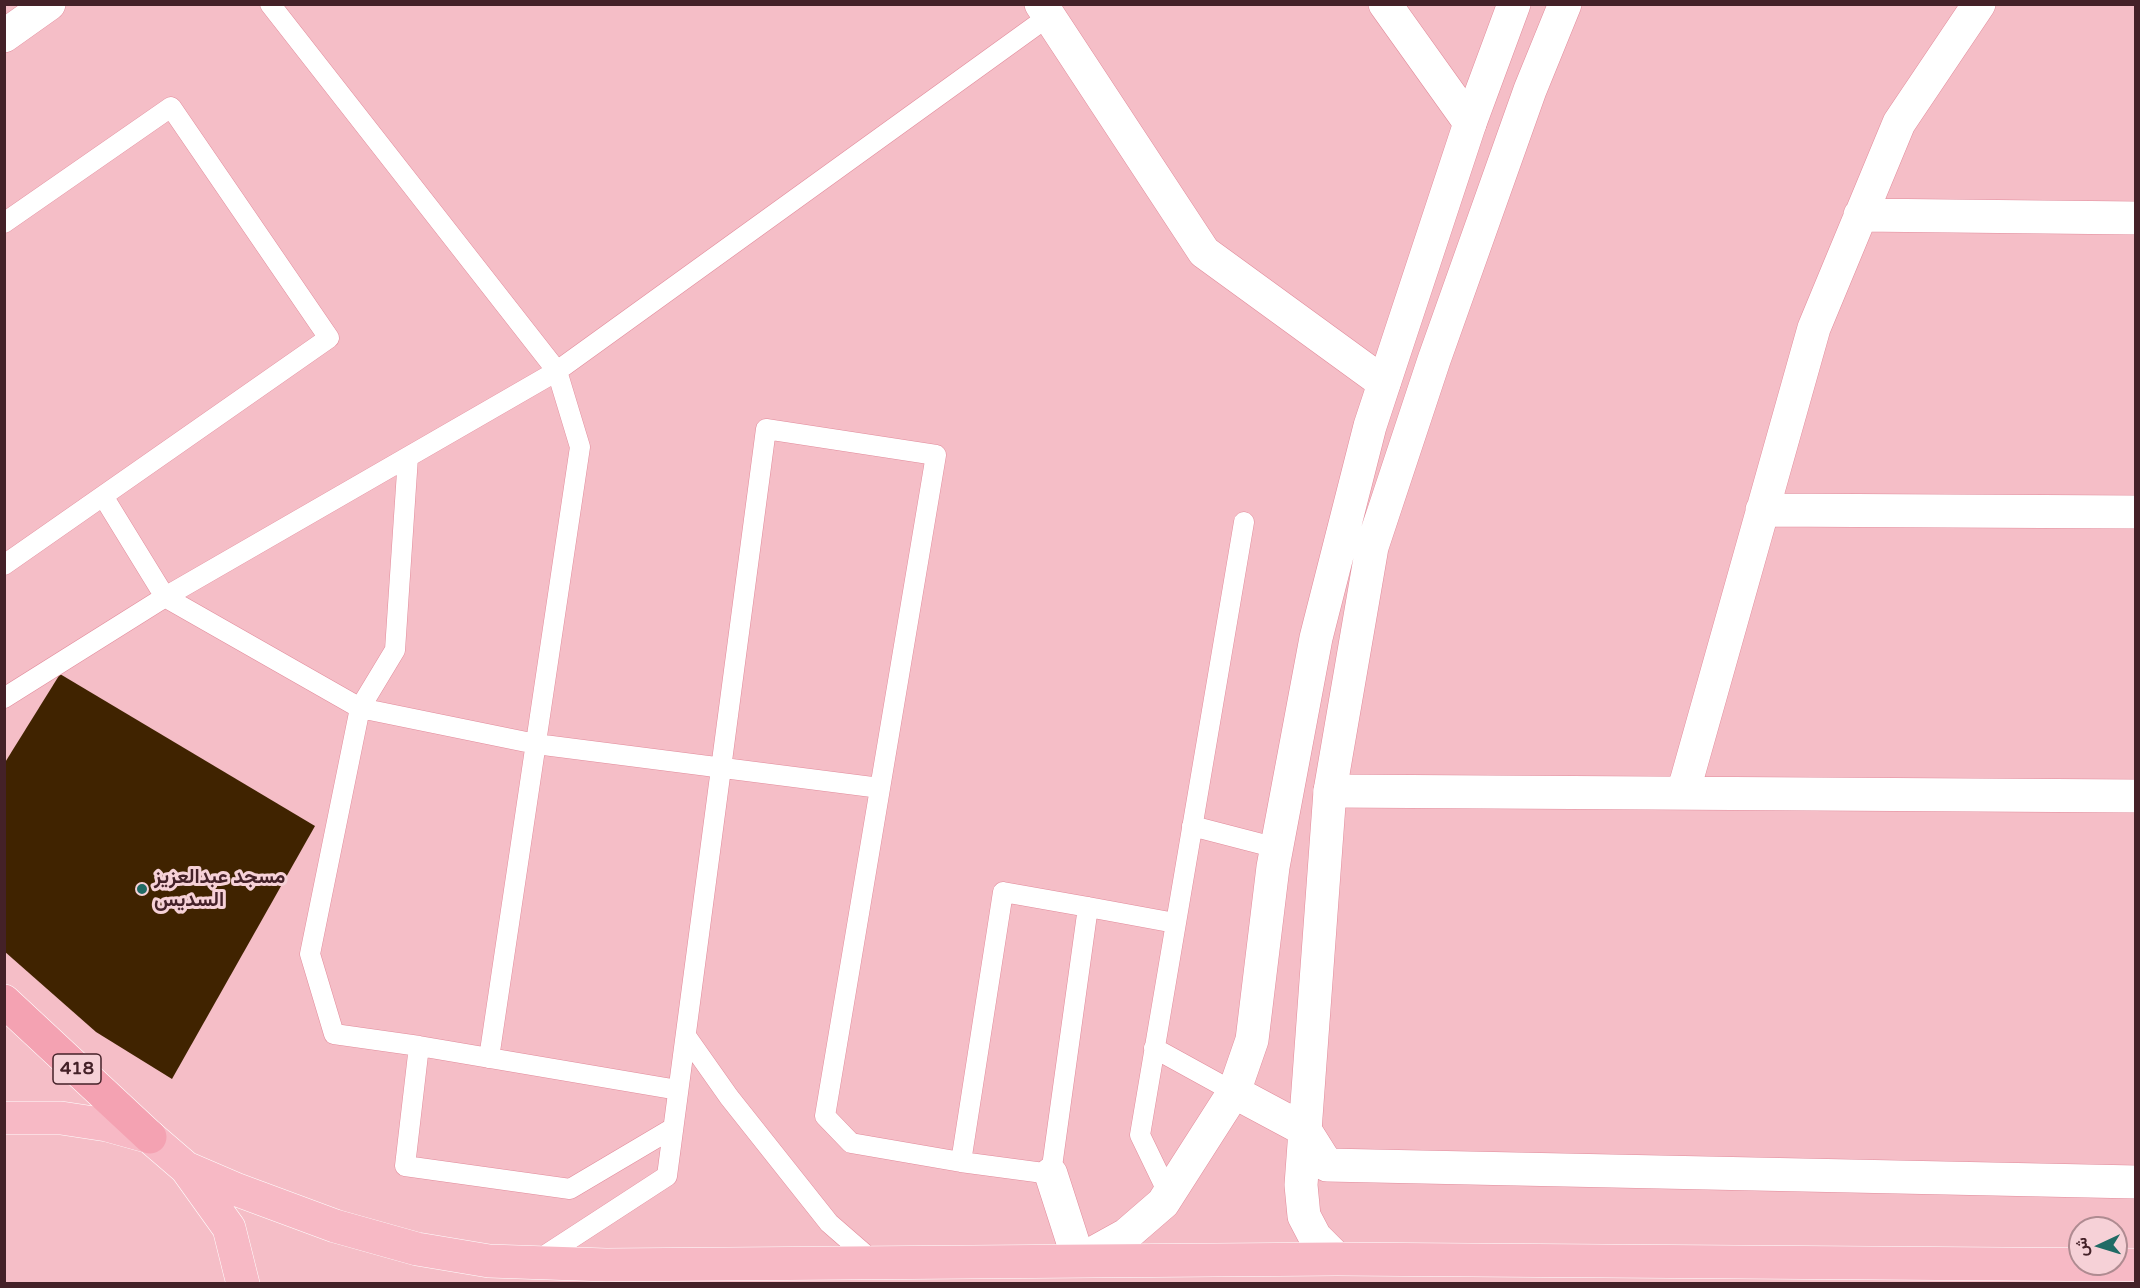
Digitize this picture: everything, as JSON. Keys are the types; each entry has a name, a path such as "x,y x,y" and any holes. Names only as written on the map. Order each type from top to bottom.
{"highway":[{"name":"418","path":"4,1001 150,1137"}],"main road":[{"path":"4,1118 62,1118 108,1125 150,1137 186,1168 229,1228 243,1284"},
{"path":"186,1168 235,1190 335,1226 417,1249 489,1261 606,1265 1337,1259 2136,1265"}],"street":[{"path":"4,36 49,4"},
{"path":"1385,4 1470,123"},
{"path":"1051,1174 1079,1261 1126,1235 1163,1203 1234,1092 1252,1040 1277,848 1316,638 1370,426 1470,123 1514,4"},
{"path":"1337,1259 1316,1237 1304,1216 1301,1185 1330,791 1372,547 1420,401 1530,90 1564,4"},
{"path":"1683,794 1814,328 1899,123 1979,4"},
{"path":"1045,10 1204,252 1384,383 1420,401"},
{"path":"1860,215 2136,218"},
{"path":"1762,510 2136,512"},
{"path":"1289,785 1330,791 2136,796"},
{"path":"1234,1092 1305,1130 1327,1165 2136,1182"}],"lane":[{"path":"270,4 557,371 580,447 489,1058"},
{"path":"4,698 165,597 557,371 1045,10"},
{"path":"4,223 171,107 329,338 4,565"},
{"path":"535,1262 667,1176 766,429 936,455 825,1116 851,1143 961,1162 1051,1174 1088,907"},
{"path":"408,457 395,650 360,708 310,954 334,1034 419,1046 678,1090"},
{"path":"103,496 165,597 360,708 536,744 880,788"},
{"path":"1168,1193 1140,1135 1244,522"},
{"path":"1192,826 1277,848"},
{"path":"961,1162 1003,892 1175,923"},
{"path":"686,1036 729,1097 829,1223 875,1263"},
{"path":"419,1046 405,1166 570,1189 674,1128"},
{"path":"1154,1048 1234,1092"}],"building":[{"name":"مسجد عبدالعزيز السديس","path":"60,674 315,826 172,1079 96,1032 4,951 4,764"}],"place":[{"name":"مسجد عبدالعزيز السديس","path":"142,889"}]}
